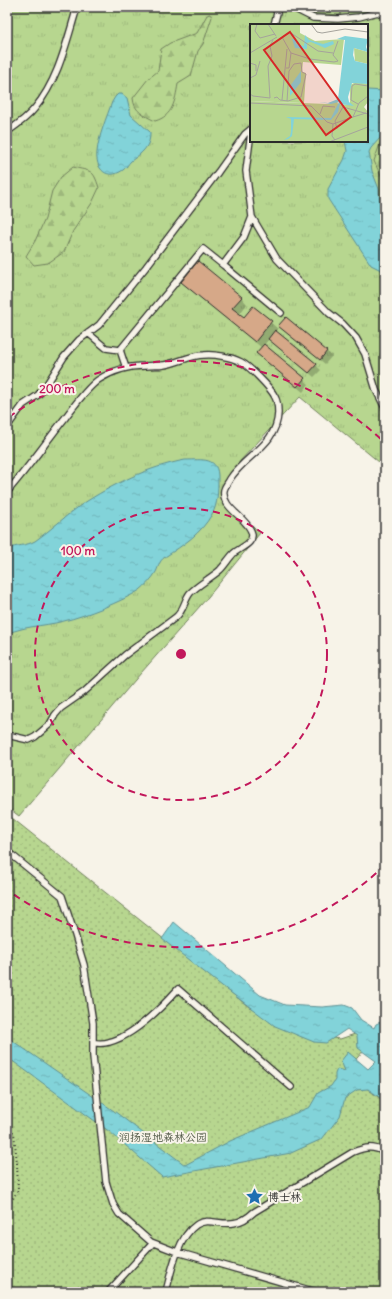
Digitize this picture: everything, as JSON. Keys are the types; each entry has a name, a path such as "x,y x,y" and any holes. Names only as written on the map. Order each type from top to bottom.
{"lane":[{"path":"7,132 20,123 35,108 49,87 58,67 78,7"},
{"path":"274,24 277,12 275,7"},
{"path":"291,7 313,18 338,19 359,17 378,12 382,7"},
{"path":"378,12 385,16"},
{"path":"7,427 23,404 38,395 45,387 64,357 79,340 99,325 146,267 245,134 250,130"},
{"path":"250,140 246,171 252,217 277,259 329,313 343,324 356,338 366,354 376,390 385,408"},
{"path":"223,265 244,237 252,217"},
{"path":"120,350 203,249 281,313"},
{"path":"88,333 106,348 120,350"},
{"path":"120,350 126,368"},
{"path":"7,492 74,406 97,381 108,374 126,368 165,365 204,355 242,362 251,369 275,396 278,406 278,415 272,434 268,441 234,472 224,490 224,497 228,505 252,532 249,542 235,553 221,569 190,594 186,600 182,612 125,655 84,692 62,708 50,724 35,737 29,740 7,735"},
{"path":"7,851 62,896 84,964 93,1023 93,1043 106,1182 113,1204 119,1214 153,1243 177,1252 316,1292"},
{"path":"93,1043 109,1042 135,1029 164,1004 178,989 292,1087"},
{"path":"166,1292 177,1252 185,1236 196,1225 203,1222 224,1224 236,1223 247,1219 254,1212 353,1152 367,1147 385,1152"},
{"path":"108,1292 153,1243"}],"path":[{"path":"7,1126 14,1133 18,1162 18,1190 7,1208"}],"green space":[{"path":"7,7 385,7 385,467 300,397 240,461 222,495 260,533 208,597 19,816 7,807"},
{"path":"299,7 343,7 340,15 310,13"},
{"path":"210,14 212,17 203,44 198,51 191,76 178,84 176,96 169,112 166,116 155,121 143,115 135,107 133,98 148,79 158,71 161,49 170,43 197,33 207,15"},
{"path":"385,139 385,185 374,161 381,141"},
{"path":"73,167 93,174 99,188 92,203 73,231 64,252 48,263 34,265 26,256 45,219 52,191 61,177"},
{"name":"润扬湿地森林公园","path":"7,814 249,1007 309,1035 340,1039 358,1033 364,1050 351,1065 354,1079 385,1102 385,1292 7,1292"}],"water":[{"path":"368,90 385,91 385,135 381,137 369,152 372,171 379,189 380,214 385,222 385,272 371,265 328,199 328,189 344,160 347,151 345,142 368,142"},
{"path":"118,94 122,94 127,98 131,115 150,132 150,137 145,149 123,170 117,173 107,174 103,172 98,164 97,152 105,120 112,102"},
{"path":"185,460 203,460 216,466 218,472 218,483 214,510 208,521 197,533 161,560 156,572 147,584 132,595 113,604 73,619 7,633 7,549 35,541 81,505 118,483 158,467"},
{"path":"174,922 260,995 285,1005 322,1007 344,1005 352,1008 361,1020 374,1028 376,1024 385,1020 385,1101 368,1089 357,1090 345,1098 340,1116 322,1139 291,1153 162,1177 110,1132 7,1057 7,1037 114,1111 185,1165 230,1141 310,1107 318,1093 331,1086 335,1080 337,1069 345,1071 341,1061 348,1052 368,1069 376,1061 358,1048 357,1036 347,1029 326,1043 314,1042 275,1026 162,939"}],"building":[{"path":"198,261 242,297 232,308 244,317 253,306 272,321 255,342 181,282"},
{"path":"286,317 327,351 320,360 278,326"},
{"path":"275,330 317,364 309,373 268,339"},
{"path":"264,344 305,378 297,387 256,353"},
{"path":"245,1287 262,1292 244,1292"}],"place":[{"name":"博士林","path":"255,1197"}]}
